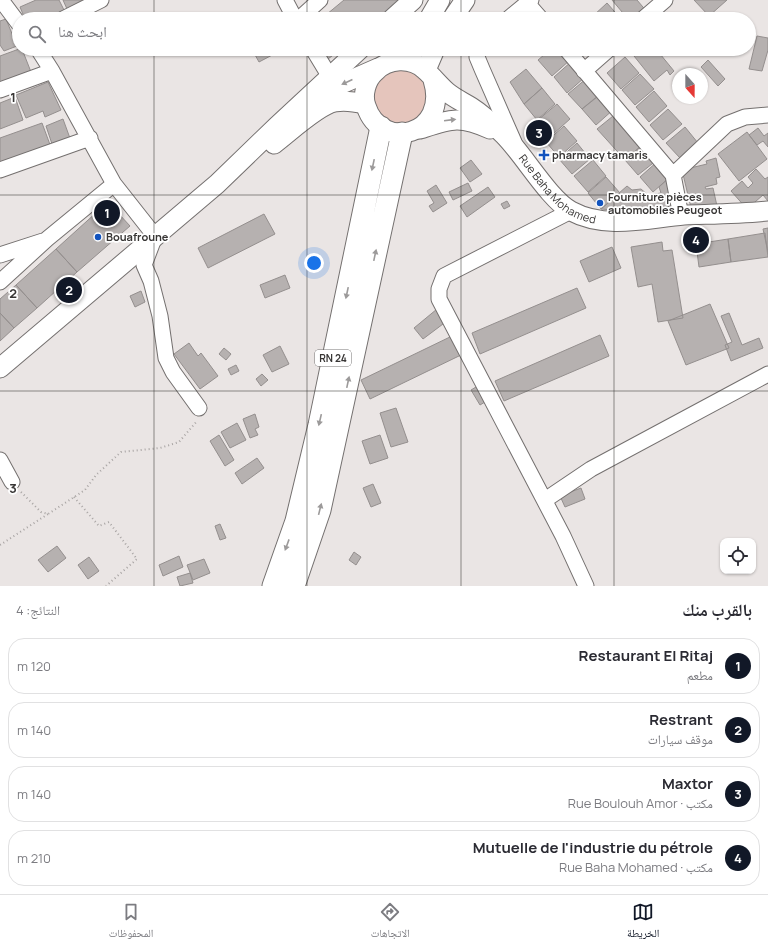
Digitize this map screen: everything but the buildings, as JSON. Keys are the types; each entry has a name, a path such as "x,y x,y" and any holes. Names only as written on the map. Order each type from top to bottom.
{"highway":[{"name":"RN 24","path":"273,586 296,521 319,425 381,127"},
{"name":"RN 24","path":"294,586 320,510 408,132"}],"main road":[{"path":"400,12 413,0"},
{"path":"434,12 440,0"},
{"path":"457,12 465,0"},
{"path":"218,184 277,126 352,56"},
{"path":"408,132 424,125 432,116 437,98 430,75 434,56"},
{"path":"277,126 337,86 398,58 410,62 430,75"},
{"path":"398,58 374,73 368,82 365,94 365,104 370,116 381,127 391,132 408,132 448,120 466,119 504,135"},
{"name":"Rue Baha Mohamed","path":"430,75 449,93 473,108 504,135 555,198 571,211 597,221 638,221 681,216 767,210"},
{"path":"0,368 154,236 218,184 313,114 334,102 352,101 365,104"}],"street":[{"path":"77,12 101,0"},
{"path":"285,0 291,12"},
{"path":"307,12 320,0"},
{"path":"651,12 665,0"},
{"path":"517,12 529,2 536,12"},
{"path":"3,8 12,17"},
{"path":"42,56 90,138 114,184 154,236 144,265 151,281 160,316 166,358 173,372 199,408"},
{"path":"317,56 330,77"},
{"path":"477,56 518,151"},
{"path":"572,56 674,175 681,216"},
{"path":"584,71 601,56"},
{"path":"0,90 52,71"},
{"path":"674,175 727,124 745,117 768,115"},
{"path":"0,170 90,138"},
{"path":"0,282 48,239 114,184"},
{"path":"571,211 444,276 439,289 439,299 544,500 586,586"},
{"path":"0,255 48,239"},
{"path":"544,500 591,469 768,374"},
{"path":"0,460 12,482"}],"path":[{"path":"0,545 85,490 96,475 121,452 160,448 179,442 201,417 199,408"},
{"path":"12,482 40,512 48,514"},
{"path":"74,497 99,526 109,522 136,559 106,586"}],"shaded area":[{"path":"393,69 409,69 424,80 427,107 415,120 405,124 396,124 387,120 380,113 376,105 374,95 377,85 390,71"}],"place":[{"name":"Maxtor","path":"539,133"},
{"name":"pharmacy tamaris","path":"544,155"},
{"name":"Fourniture pièces automobiles Peugeot","path":"600,203"},
{"name":"Restaurant El Ritaj","path":"107,213"},
{"name":"Bouafroune","path":"98,237"},
{"name":"Mutuelle de l'industrie du pétrole","path":"696,240"},
{"name":"Restrant","path":"69,290"}]}
